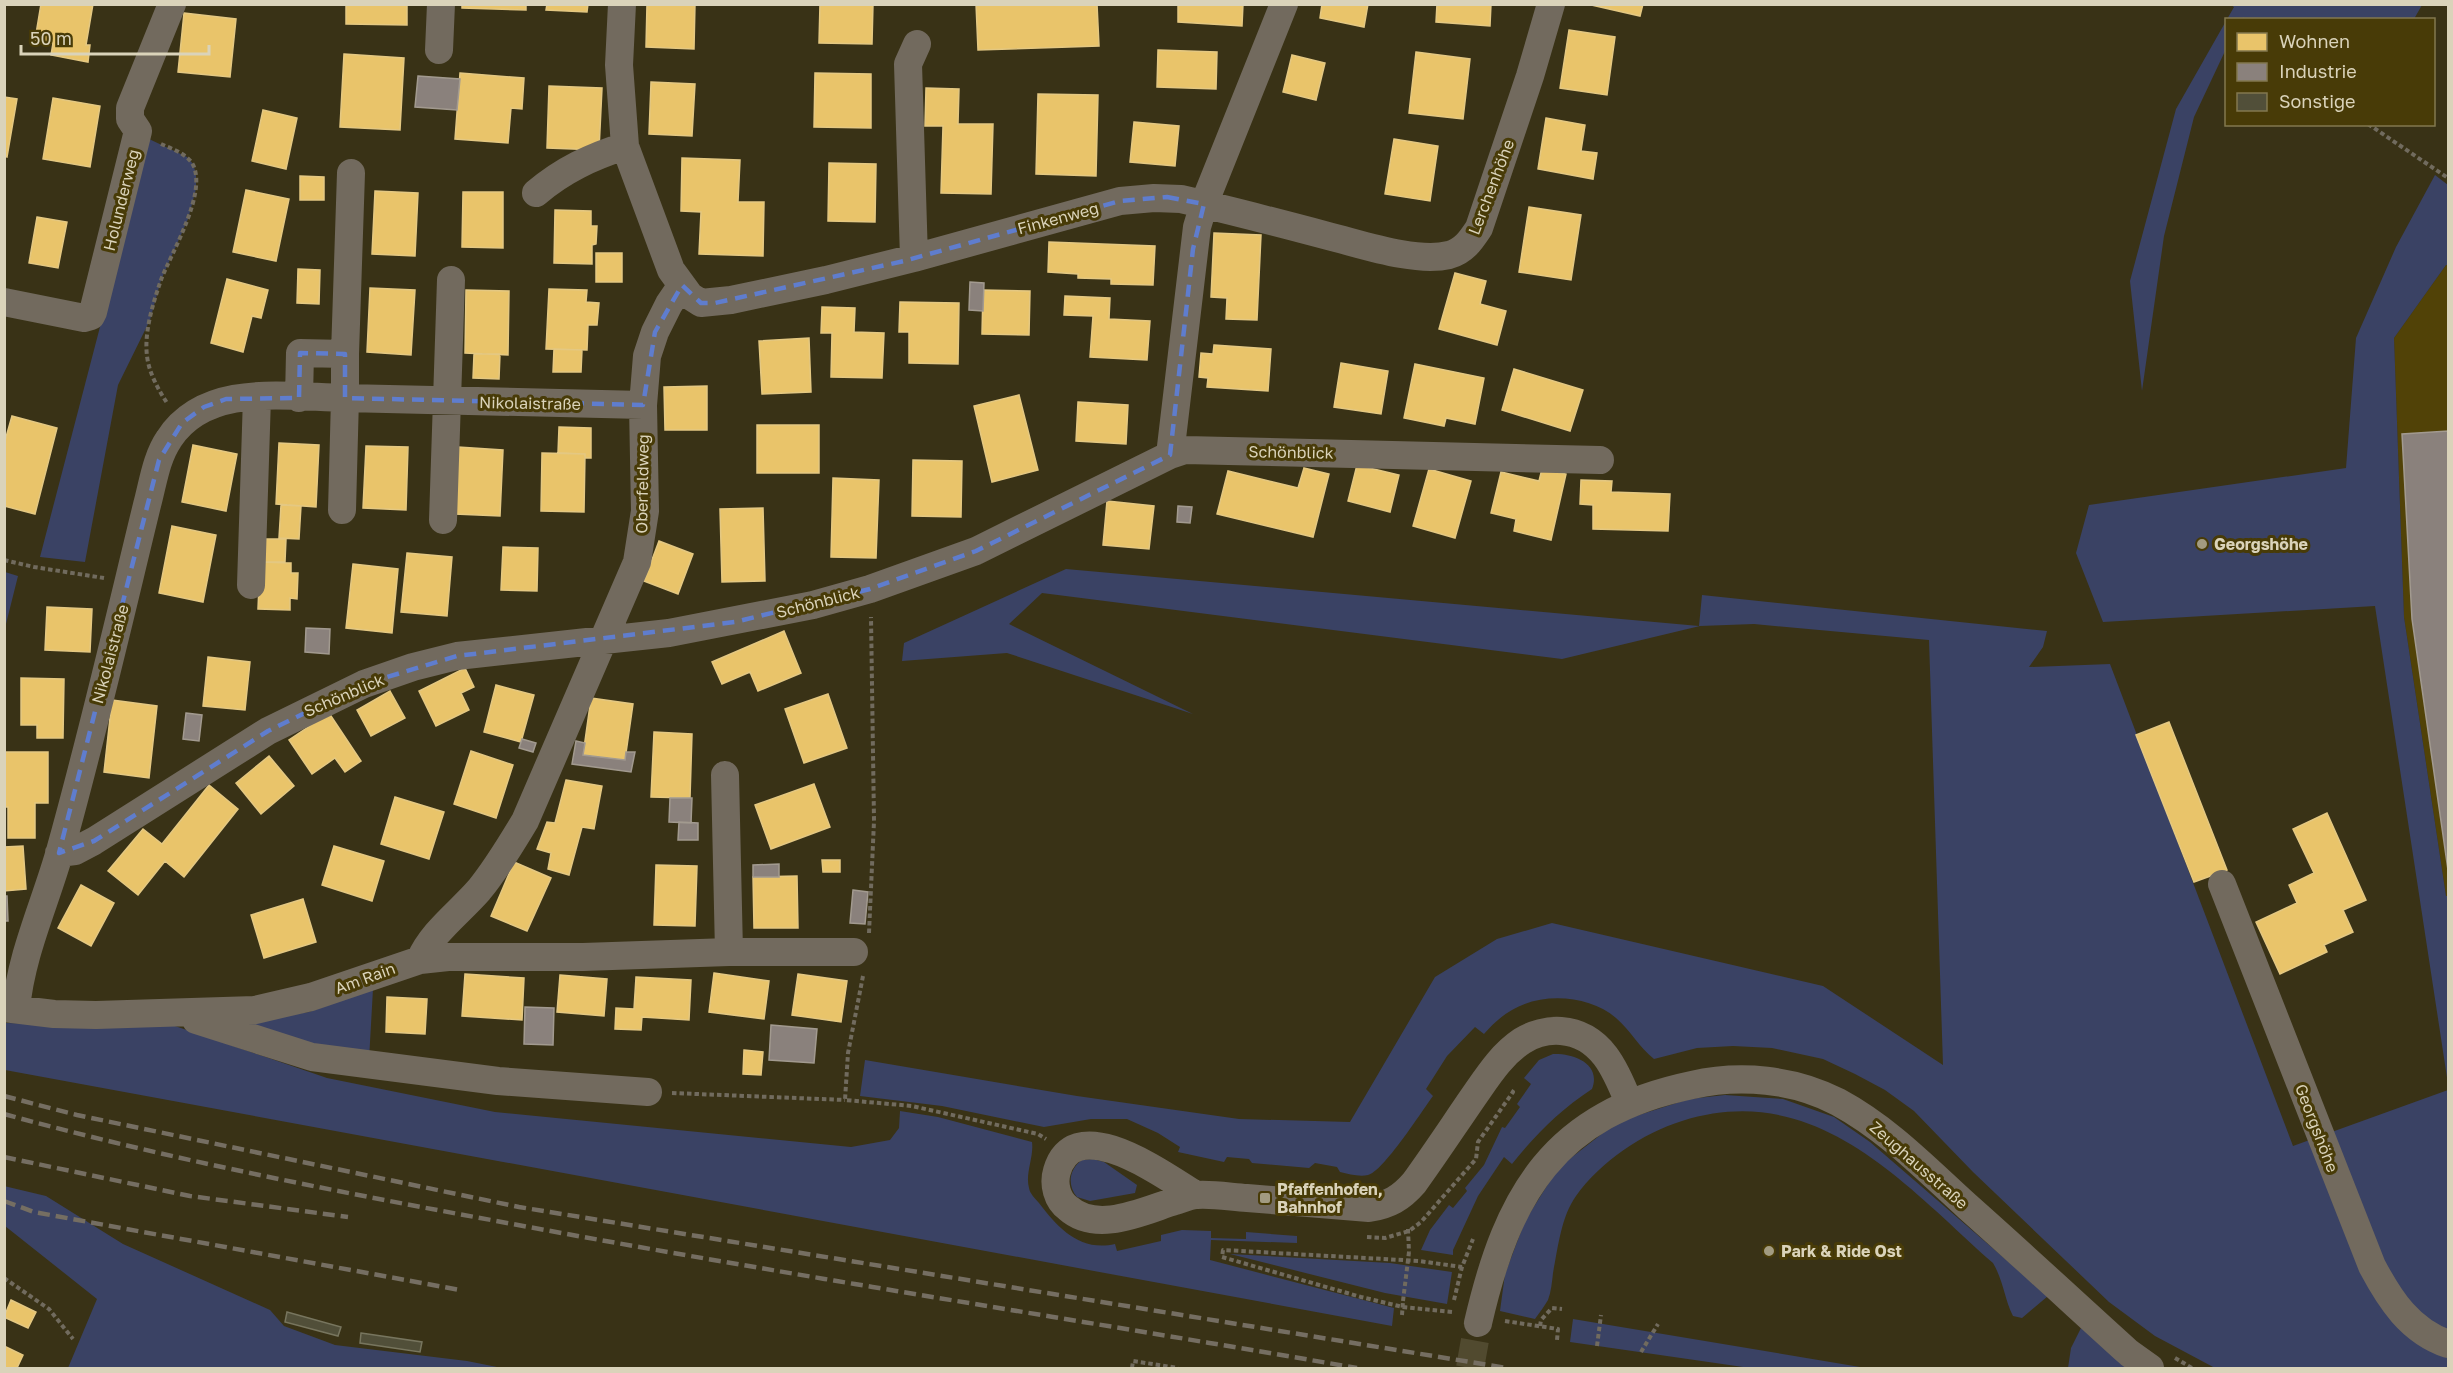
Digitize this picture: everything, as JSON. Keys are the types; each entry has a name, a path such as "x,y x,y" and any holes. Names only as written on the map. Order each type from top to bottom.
{"street":[{"name":"Holunderweg","path":"4,302 76,317 91,316 138,131 130,119 130,108 172,4"},
{"path":"439,50 441,4"},
{"path":"622,4 619,75 625,146 662,249 671,270 682,285"},
{"path":"1170,454 1193,249 1204,204 1284,4"},
{"name":"Lerchenhöhe","path":"1204,204 1368,246 1414,255 1439,256 1459,251 1470,242 1479,228 1530,76 1551,4"},
{"path":"914,258 908,64 917,44"},
{"path":"536,193 557,176 577,165 625,146"},
{"path":"342,510 351,173"},
{"name":"Finkenweg","path":"682,285 690,296 701,303 715,303 826,280 914,258 1120,201 1167,197 1204,204"},
{"path":"443,520 451,280"},
{"name":"Oberfeldweg","path":"420,960 431,940 480,889 504,856 525,821 637,562 645,511 643,405 647,356 655,332 669,304 682,285"},
{"path":"299,398 300,353 345,354"},
{"path":"251,585 257,397"},
{"name":"Nikolaistraße","path":"10,1009 18,990 32,932 59,853 159,460 168,440 182,423 204,407 226,399 257,397 643,405"},
{"name":"Schönblick","path":"59,853 75,851 94,841 268,731 364,684 413,667 458,656 542,645 669,633 813,605 870,589 976,550 1170,454 1185,450 1600,460"},
{"path":"725,775 729,952"},
{"name":"Georgshöhe","path":"2222,884 2372,1266 2386,1293 2400,1311 2432,1338 2448,1344"},
{"name":"Am Rain","path":"10,1009 96,1015 255,1010 311,997 420,960 448,957 861,952"},
{"path":"176,1014 312,1057 498,1081 648,1092"},
{"path":"1196,1195 1110,1147 1087,1146 1071,1152 1065,1156 1057,1169 1057,1192 1064,1205 1074,1214 1087,1220 1113,1219 1196,1195 1369,1208 1388,1204 1400,1198 1414,1183 1489,1075 1507,1053 1528,1038 1549,1031 1565,1031 1588,1039 1602,1050 1620,1081 1629,1103"},
{"name":"Zeughausstraße","path":"1491,1322 1488,1280 1500,1243 1530,1186 1544,1167 1578,1134 1594,1122 1629,1103 1664,1091 1700,1083 1737,1080 1780,1083 1832,1099 1871,1122 1900,1144 2129,1353 2161,1362"}],"path":[{"path":"2371,126 2448,178"},
{"path":"138,131 187,157 193,164 196,174 196,189 188,219 161,280 150,320 147,348 152,375 160,392 182,423"},
{"path":"4,560 129,582"},
{"path":"845,1100 848,1053 861,952 871,910 874,821 871,607"},
{"path":"1362,1236 1385,1238 1409,1231 1421,1222 1476,1159 1478,1143 1513,1092 1489,1075"},
{"path":"648,1092 845,1100 912,1106 1038,1134 1071,1152"},
{"path":"1452,1312 1361,1297 1222,1257 1223,1250 1419,1261 1462,1267 1475,1234"},
{"path":"1402,1315 1409,1252"},
{"path":"4,1278 49,1309 73,1339"},
{"path":"1540,1326 1541,1320 1552,1308 1562,1309"},
{"path":"1597,1346 1601,1315"},
{"path":"1491,1322 1558,1329 1557,1340"},
{"path":"1641,1352 1658,1324"},
{"path":"1132,1368 1133,1361 1178,1368"},
{"path":"2161,1362 2192,1368"}],"highlighted area":[{"path":"1167,197 1204,204 1193,249 1170,455 976,551 870,589 735,622 457,656 364,684 268,731 94,841 59,853 159,460 182,423 204,407 226,399 299,398 300,353 345,354 345,398 643,405 655,332 682,285 701,303 715,303 904,261 1120,201"}],"shaded area":[{"path":"2231,5 2422,5 2415,18 2228,18 2234,7"},
{"path":"2225,23 2225,51 2194,117 2164,236 2142,391 2130,281 2176,109"},
{"path":"149,139 187,157 193,164 196,174 196,189 188,219 161,280 150,320 118,385 85,562 40,557"},
{"path":"2435,175 2448,185 2448,265 2394,338 2404,617 2446,896 2448,896 2448,1084 2375,606 2103,622 2076,553 2089,505 2346,468 2356,338 2396,247"},
{"path":"2448,265 2448,896 2446,896 2404,617 2394,338"},
{"path":"1066,569 1699,626 1702,595 2047,631 2043,647 2029,667 2110,664 2293,1146 2448,1090 2448,1368 2215,1368 2155,1336 2109,1302 1973,1172 1914,1111 1885,1090 1823,1059 1772,1048 1733,1046 1697,1048 1654,1059 1616,1018 1605,1010 1579,1001 1537,1000 1508,1012 1484,1034 1475,1027 1447,1056 1426,1089 1433,1096 1402,1140 1383,1164 1365,1176 1340,1172 1337,1167 1315,1163 1309,1168 1252,1163 1249,1159 1227,1157 1224,1162 1178,1152 1180,1147 1158,1133 1127,1119 1091,1119 1044,1127 942,1106 860,1096 865,1060 1077,1096 1239,1119 1350,1122 1435,977 1497,939 1552,923 1823,986 1943,1065 1929,640 1754,624 1700,626 1562,659 1042,593 1009,624 1193,714 1007,653 902,661 904,643"},
{"path":"4,572 18,576 5,628"},
{"path":"373,989 369,1060 216,1026 309,1012"},
{"path":"4,1023 175,1026 327,1078 495,1112 851,1147 890,1140 899,1128 900,1111 938,1117 1032,1142 1028,1177 1030,1192 1062,1229 1081,1241 1102,1246 1115,1244 1117,1251 1161,1241 1161,1235 1182,1230 1211,1231 1211,1238 1246,1239 1246,1232 1297,1236 1297,1243 1211,1240 1210,1260 1394,1308 1392,1326 5,1070"},
{"path":"1553,1054 1569,1055 1589,1066 1593,1072 1592,1089 1549,1123 1512,1164 1504,1157 1478,1196 1453,1250 1453,1255 1421,1250 1430,1230 1449,1205 1453,1208 1467,1191 1465,1188 1484,1165 1502,1127 1505,1128 1520,1107 1517,1104 1531,1084 1524,1078 1539,1060"},
{"path":"1725,1095 1783,1099 1834,1117 1870,1142 2048,1296 2022,1318 2013,1316 1993,1263 1925,1201 1854,1146 1816,1126 1774,1114 1730,1112 1667,1126 1638,1141 1610,1160 1586,1184 1571,1204 1561,1233 1549,1297 1535,1319 1500,1311 1505,1274 1525,1221 1558,1168 1617,1122 1689,1099"},
{"path":"1093,1159 1104,1162 1137,1185 1135,1193 1090,1201 1077,1197 1071,1182 1072,1172 1082,1160"},
{"path":"4,1186 46,1196 123,1244 270,1310 284,1326 335,1345 467,1361 502,1368 68,1368 97,1299 5,1226"},
{"path":"1230,1254 1390,1263 1452,1272 1447,1304 1385,1293"},
{"path":"1573,1319 1866,1368 1750,1368 1570,1342"},
{"path":"2081,1328 2131,1368 2068,1368 2071,1348"}],"building: Wohnen":[{"path":"41,4 93,4 86,45 90,45 88,62 51,55 53,43 35,40"},
{"path":"346,4 407,4 407,25 346,24"},
{"path":"462,4 526,4 526,10 462,8"},
{"path":"547,4 588,4 587,12 546,10"},
{"path":"647,4 695,4 694,49 646,47"},
{"path":"820,4 873,4 872,44 819,43"},
{"path":"976,4 1097,4 1099,46 978,50"},
{"path":"1178,4 1243,4 1242,26 1178,22"},
{"path":"1322,4 1368,4 1364,27 1320,18"},
{"path":"1437,4 1491,4 1490,26 1436,22"},
{"path":"1587,4 1643,4 1640,16"},
{"path":"184,13 236,19 230,77 178,72"},
{"path":"1569,30 1615,37 1607,95 1560,88"},
{"path":"1158,50 1217,52 1216,89 1157,87"},
{"path":"1416,52 1470,59 1463,119 1409,113"},
{"path":"344,54 404,58 400,130 340,127"},
{"path":"1292,55 1325,63 1316,100 1283,92"},
{"path":"460,73 524,78 522,109 511,108 508,143 455,139"},
{"path":"815,73 871,74 871,128 814,127"},
{"path":"651,82 695,84 692,136 649,134"},
{"path":"549,86 602,88 599,150 547,148"},
{"path":"926,88 959,89 958,124 993,124 991,194 941,193 943,126 925,126"},
{"path":"1038,94 1098,95 1096,176 1036,174"},
{"path":"4,97 17,99 7,157 4,156"},
{"path":"53,98 100,106 90,167 43,159"},
{"path":"263,110 297,118 286,169 252,161"},
{"path":"1546,118 1585,125 1581,151 1597,153 1593,179 1538,169"},
{"path":"1134,122 1179,126 1175,166 1130,162"},
{"path":"1394,139 1438,146 1430,201 1385,194"},
{"path":"682,158 740,160 738,202 764,202 763,256 699,254 701,212 681,211"},
{"path":"829,163 876,164 875,222 828,221"},
{"path":"300,176 324,177 324,200 300,200"},
{"path":"246,190 289,199 276,261 233,252"},
{"path":"375,191 418,193 415,256 372,254"},
{"path":"463,192 503,192 503,248 462,247"},
{"path":"1529,207 1581,215 1571,280 1519,272"},
{"path":"555,210 591,211 591,226 597,226 596,244 592,245 592,264 554,263"},
{"path":"37,217 67,222 58,268 29,263"},
{"path":"1214,233 1261,235 1257,320 1226,319 1227,298 1211,297"},
{"path":"1049,242 1155,246 1153,285 1111,284 1111,279 1078,278 1078,274 1048,272"},
{"path":"596,253 622,253 622,282 596,282"},
{"path":"298,269 320,270 319,304 297,303"},
{"path":"1455,273 1486,281 1480,304 1506,311 1497,345 1439,329"},
{"path":"227,279 268,290 261,318 252,316 243,352 211,343"},
{"path":"370,288 415,290 411,355 367,352"},
{"path":"549,289 587,290 586,302 599,303 597,325 588,325 587,350 546,349"},
{"path":"466,290 509,291 508,355 465,353"},
{"path":"983,290 1030,291 1029,335 982,334"},
{"path":"1065,296 1110,298 1109,319 1150,321 1147,360 1090,357 1093,316 1064,315"},
{"path":"900,302 959,303 958,364 909,363 909,332 899,332"},
{"path":"822,307 855,308 854,332 884,333 882,378 831,377 832,333 821,333"},
{"path":"809,338 811,392 762,394 759,341"},
{"path":"1214,345 1271,349 1268,391 1207,387 1208,378 1199,377 1201,353 1213,354"},
{"path":"554,349 582,350 581,372 553,372"},
{"path":"474,354 500,354 499,379 473,378"},
{"path":"1341,363 1388,371 1381,414 1334,407"},
{"path":"1415,364 1484,378 1475,424 1446,418 1444,426 1404,418"},
{"path":"1514,369 1583,390 1570,431 1502,410"},
{"path":"707,386 707,430 665,430 664,387"},
{"path":"1019,395 1038,470 992,482 974,406"},
{"path":"1078,402 1128,405 1126,444 1076,441"},
{"path":"12,416 57,428 35,514 4,506 4,444"},
{"path":"757,425 819,425 819,473 757,473"},
{"path":"559,427 591,428 591,458 585,458 585,454 558,453"},
{"path":"279,443 319,445 316,507 276,504"},
{"path":"193,445 237,454 226,511 182,502"},
{"path":"366,446 408,447 406,510 363,508"},
{"path":"458,447 503,450 500,516 455,514"},
{"path":"542,453 585,454 584,512 541,511"},
{"path":"913,460 962,461 961,517 912,516"},
{"path":"1357,465 1399,475 1390,512 1348,501"},
{"path":"1304,468 1329,474 1313,537 1217,514 1228,471 1298,488"},
{"path":"1429,469 1471,481 1455,538 1413,526"},
{"path":"1542,469 1566,474 1551,540 1514,531 1516,519 1491,513 1501,472 1539,481"},
{"path":"833,478 879,480 876,558 831,557"},
{"path":"1581,480 1612,481 1611,492 1670,494 1668,531 1593,529 1593,505 1580,504"},
{"path":"1107,501 1154,506 1149,549 1103,545"},
{"path":"281,505 301,506 299,539 279,538"},
{"path":"763,508 765,581 722,582 720,509"},
{"path":"172,526 216,535 203,602 159,593"},
{"path":"261,539 286,539 285,562 260,562"},
{"path":"659,541 693,554 678,594 644,581"},
{"path":"503,547 538,548 537,591 501,590"},
{"path":"407,553 452,557 447,616 401,612"},
{"path":"260,562 291,563 291,573 298,573 297,599 290,598 290,610 258,609"},
{"path":"353,564 398,569 392,633 346,628"},
{"path":"47,607 92,609 90,652 45,650"},
{"path":"784,631 801,673 758,691 750,672 722,684 712,662"},
{"path":"208,657 250,662 245,710 203,706"},
{"path":"465,668 474,687 461,693 469,710 436,726 419,691"},
{"path":"21,678 64,679 63,738 37,738 37,725 21,725"},
{"path":"496,685 534,695 521,742 484,732"},
{"path":"390,691 405,718 371,736 357,710"},
{"path":"828,694 847,748 804,763 785,709"},
{"path":"591,698 633,704 625,760 583,755"},
{"path":"112,700 157,706 149,778 104,772"},
{"path":"329,713 361,761 345,772 335,758 312,774 289,740"},
{"path":"2169,722 2227,870 2194,882 2136,735"},
{"path":"654,732 692,734 690,798 651,797"},
{"path":"471,751 513,765 496,818 454,804"},
{"path":"4,752 48,752 48,803 35,803 35,838 8,838 8,807 4,807"},
{"path":"269,756 294,786 261,814 236,783"},
{"path":"566,780 602,786 594,829 582,827 569,875 548,869 551,853 537,849 547,822 555,823"},
{"path":"814,784 830,827 771,849 755,805"},
{"path":"209,785 238,809 184,877 165,861 138,895 108,871 143,829 162,844"},
{"path":"395,797 444,812 429,859 381,844"},
{"path":"2327,813 2366,900 2343,910 2353,932 2324,945 2327,952 2280,974 2256,922 2297,903 2289,885 2314,873 2293,829"},
{"path":"23,846 26,889 4,891 4,847"},
{"path":"334,846 384,861 372,901 322,885"},
{"path":"822,860 840,860 840,872 823,872"},
{"path":"514,862 551,878 527,931 491,916"},
{"path":"656,865 697,866 695,926 654,925"},
{"path":"797,876 798,928 754,928 753,877"},
{"path":"81,885 114,903 91,946 58,928"},
{"path":"303,899 316,942 264,958 251,915"},
{"path":"714,973 769,981 764,1019 709,1012"},
{"path":"465,974 524,978 522,1020 462,1016"},
{"path":"798,974 847,981 841,1022 792,1015"},
{"path":"560,975 607,979 604,1016 557,1012"},
{"path":"636,977 691,980 689,1020 642,1017 641,1030 615,1029 616,1008 634,1009"},
{"path":"387,997 427,999 425,1034 386,1032"},
{"path":"744,1050 763,1052 761,1075 743,1074"},
{"path":"11,1300 36,1312 28,1328 4,1317"},
{"path":"4,1346 23,1355 17,1368 4,1368"}],"building: Industrie":[{"path":"418,76 460,79 457,110 415,107"},
{"path":"970,282 984,283 983,311 969,310"},
{"path":"2448,431 2448,870 2412,619 2402,434"},
{"path":"1178,506 1192,507 1190,523 1177,522"},
{"path":"306,628 330,629 329,654 305,652"},
{"path":"186,713 202,715 199,741 183,739"},
{"path":"522,739 536,743 533,752 519,748"},
{"path":"576,741 585,743 583,755 625,760 626,752 635,752 631,772 572,764"},
{"path":"670,798 692,798 691,823 669,822"},
{"path":"679,822 698,823 698,840 678,840"},
{"path":"779,864 779,877 753,877 753,865"},
{"path":"853,890 868,892 865,924 850,923"},
{"path":"4,896 7,896 8,921 4,921"},
{"path":"525,1007 554,1008 553,1045 524,1044"},
{"path":"771,1025 817,1029 814,1063 769,1060"}],"building: Sonstige":[{"path":"287,1312 341,1327 338,1336 285,1322"},
{"path":"361,1333 422,1342 420,1352 360,1343"}],"tunnel":[{"path":"1470,1368 1478,1323"}],"railway":[{"path":"4,1096 77,1115 519,1207 1507,1368"},
{"path":"4,1114 185,1159 430,1209 707,1259 1357,1368"},
{"path":"4,1157 190,1196 348,1217"},
{"path":"4,1201 34,1212 460,1290"}],"place":[{"name":"Georgshöhe","path":"2202,544"},
{"name":"Pfaffenhofen, Bahnhof","path":"1265,1198"},
{"name":"Park & Ride Ost","path":"1769,1251"}]}
